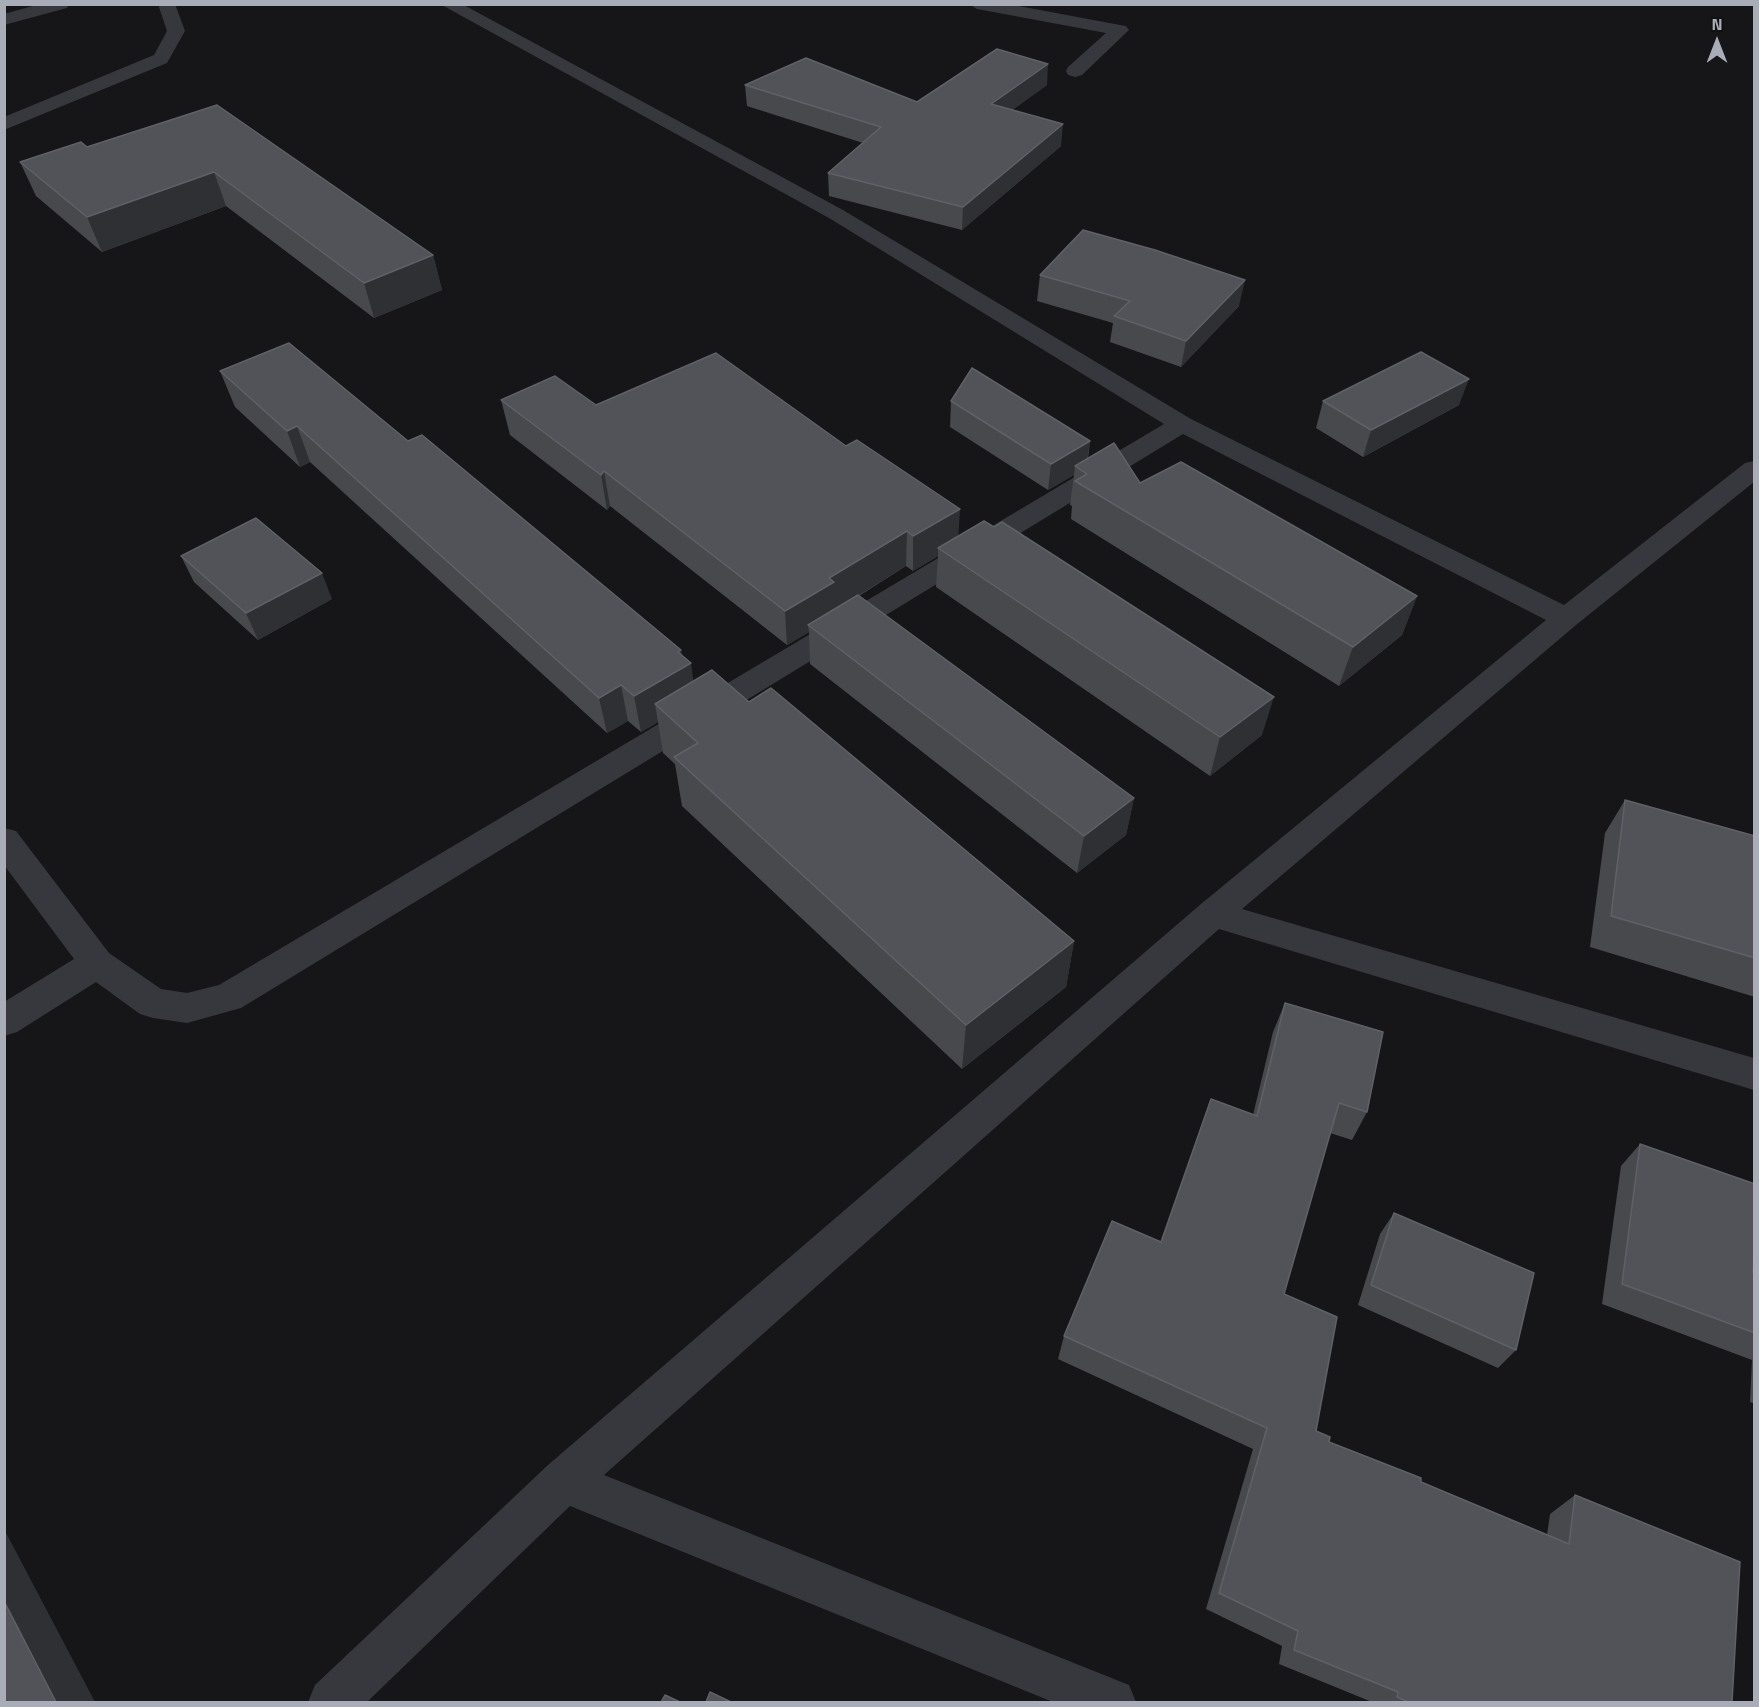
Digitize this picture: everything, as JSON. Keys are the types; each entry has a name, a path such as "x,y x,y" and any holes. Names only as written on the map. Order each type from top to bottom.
{"street":[{"path":"4,20 61,4"},
{"path":"4,124 161,59 176,31 166,4"},
{"path":"448,4 836,214 1182,424 1566,618"},
{"path":"977,4 1120,30 1075,71"},
{"path":"4,840 97,963 153,1003 187,1008 228,997 1182,424"},
{"path":"332,1702 564,1481 1213,914 1566,618 1755,469"},
{"path":"1213,914 1755,1074"},
{"path":"4,1021 97,963"},
{"path":"564,1481 1112,1702"}],"building":[{"path":"997,49 1048,64 991,104 1063,124 963,207 828,173 881,127 745,85 806,58 917,102"},
{"path":"217,105 433,255 364,283 214,172 87,217 20,162 81,142 87,147"},
{"path":"1083,230 1155,250 1245,280 1186,341 1114,316 1130,301 1040,275"},
{"path":"289,343 408,441 422,435 681,650 678,652 691,663 634,696 621,685 599,698 297,426 287,431 220,371"},
{"path":"1421,352 1469,379 1371,430 1323,401"},
{"path":"716,353 846,446 857,440 960,509 913,536 907,531 829,578 834,582 785,611 604,471 601,475 501,400 555,376 596,405"},
{"path":"972,368 1090,441 1051,464 951,401"},
{"path":"1114,443 1140,483 1181,462 1417,596 1353,647 1075,481 1087,474 1075,466"},
{"path":"256,518 322,573 246,613 181,556"},
{"path":"984,521 994,527 1002,522 1274,697 1220,737 938,548"},
{"path":"858,595 1134,798 1084,836 808,625"},
{"path":"712,670 749,702 771,688 1074,941 966,1025 674,757 698,743 655,704"},
{"path":"1625,800 1755,836 1755,958 1611,916"},
{"path":"1285,1003 1383,1032 1367,1112 1339,1103 1284,1294 1337,1317 1316,1431 1330,1437 1329,1442 1421,1478 1421,1482 1569,1544 1575,1495 1740,1562 1732,1702 1409,1702 1397,1697 1398,1692 1294,1650 1298,1631 1219,1593 1267,1428 1064,1336 1112,1221 1161,1242 1211,1099 1257,1116"},
{"path":"1640,1144 1755,1184 1753,1273 1755,1274 1755,1333 1622,1284"},
{"path":"1394,1213 1534,1273 1516,1350 1371,1285"},
{"path":"4,1601 56,1702 4,1702"},
{"path":"710,1692 731,1702 706,1702"},
{"path":"665,1695 680,1702 661,1702"}]}
